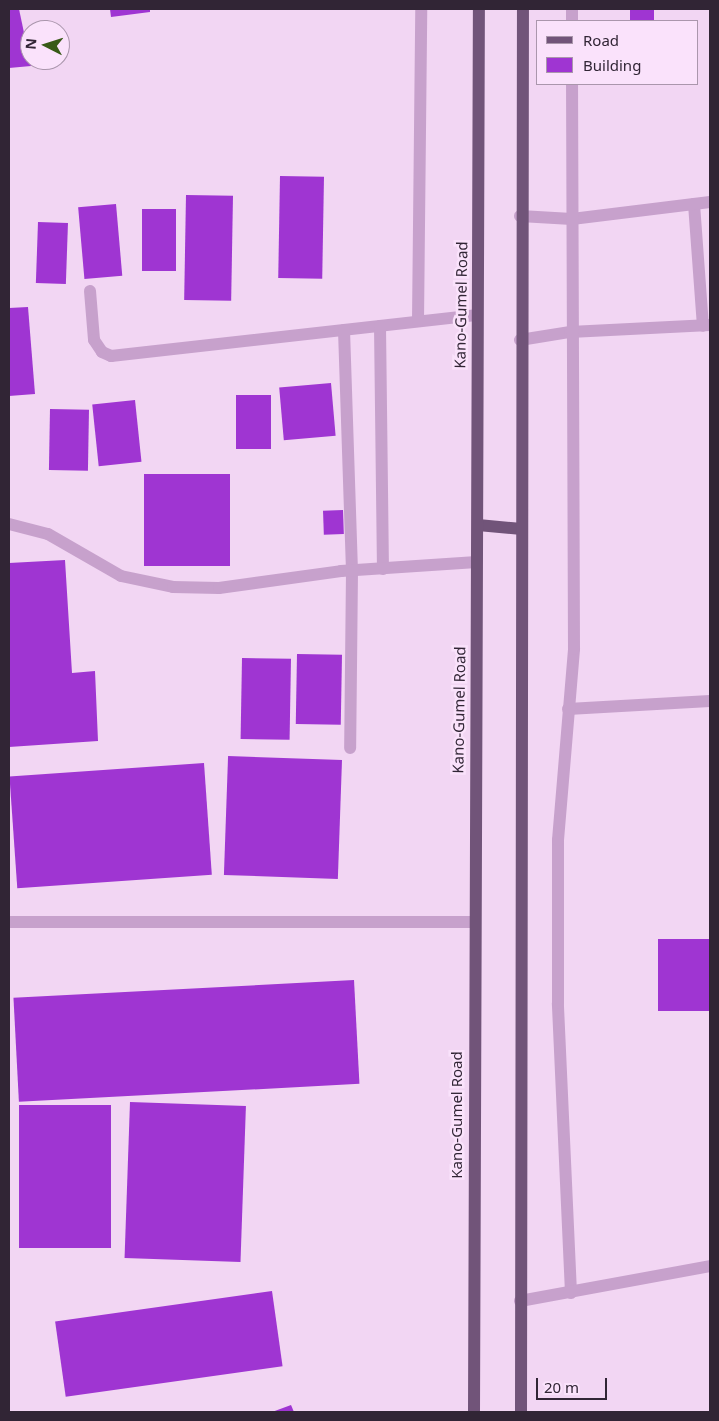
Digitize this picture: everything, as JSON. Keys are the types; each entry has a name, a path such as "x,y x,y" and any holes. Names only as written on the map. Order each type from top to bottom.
{"main road":[{"name":"Kano-Gumel Road","path":"474,1412 474,922 478,525 476,315 479,9"},
{"path":"521,1412 522,529 520,216 523,9"},
{"path":"478,525 522,529"}],"street":[{"path":"418,321 420,9"},
{"path":"571,1293 558,1003 558,840 574,649 570,332 572,85"},
{"path":"520,216 572,219 710,202"},
{"path":"520,340 570,332 706,325 694,204"},
{"path":"90,291 94,340 102,352 111,356 476,315"},
{"path":"380,326 383,569"},
{"path":"344,330 352,571 350,748"},
{"path":"9,524 48,534 122,576 146,584 219,588 352,571 477,562"},
{"path":"568,709 710,701"},
{"path":"9,922 474,922"},
{"path":"520,1301 710,1266"}],"building":[{"path":"9,9 19,9 21,20 20,67 9,68"},
{"path":"110,9 150,9 150,12 111,17"},
{"path":"630,9 654,9 654,20 630,20"},
{"path":"280,176 324,177 322,279 278,278"},
{"path":"186,195 233,196 231,301 184,300"},
{"path":"116,204 122,276 84,279 78,207"},
{"path":"142,209 176,209 176,271 142,271"},
{"path":"38,222 68,223 66,284 36,283"},
{"path":"28,307 35,394 9,396 9,308"},
{"path":"331,383 336,436 284,440 279,388"},
{"path":"236,395 271,395 271,449 236,449"},
{"path":"135,400 141,462 99,466 92,404"},
{"path":"50,409 89,410 88,471 49,470"},
{"path":"144,474 230,474 230,566 144,566"},
{"path":"343,510 344,534 324,535 323,511"},
{"path":"65,560 72,673 95,671 98,741 9,747 9,563"},
{"path":"297,654 342,655 341,725 296,724"},
{"path":"242,658 291,659 290,740 241,739"},
{"path":"228,756 342,760 338,879 224,875"},
{"path":"204,763 212,875 17,888 9,777"},
{"path":"658,939 710,939 710,1011 658,1011"},
{"path":"354,980 359,1084 19,1102 13,998"},
{"path":"130,1102 246,1106 240,1262 125,1258"},
{"path":"19,1105 111,1105 111,1248 19,1248"},
{"path":"272,1291 283,1366 66,1397 55,1321"},
{"path":"291,1405 294,1412 272,1412"}]}
